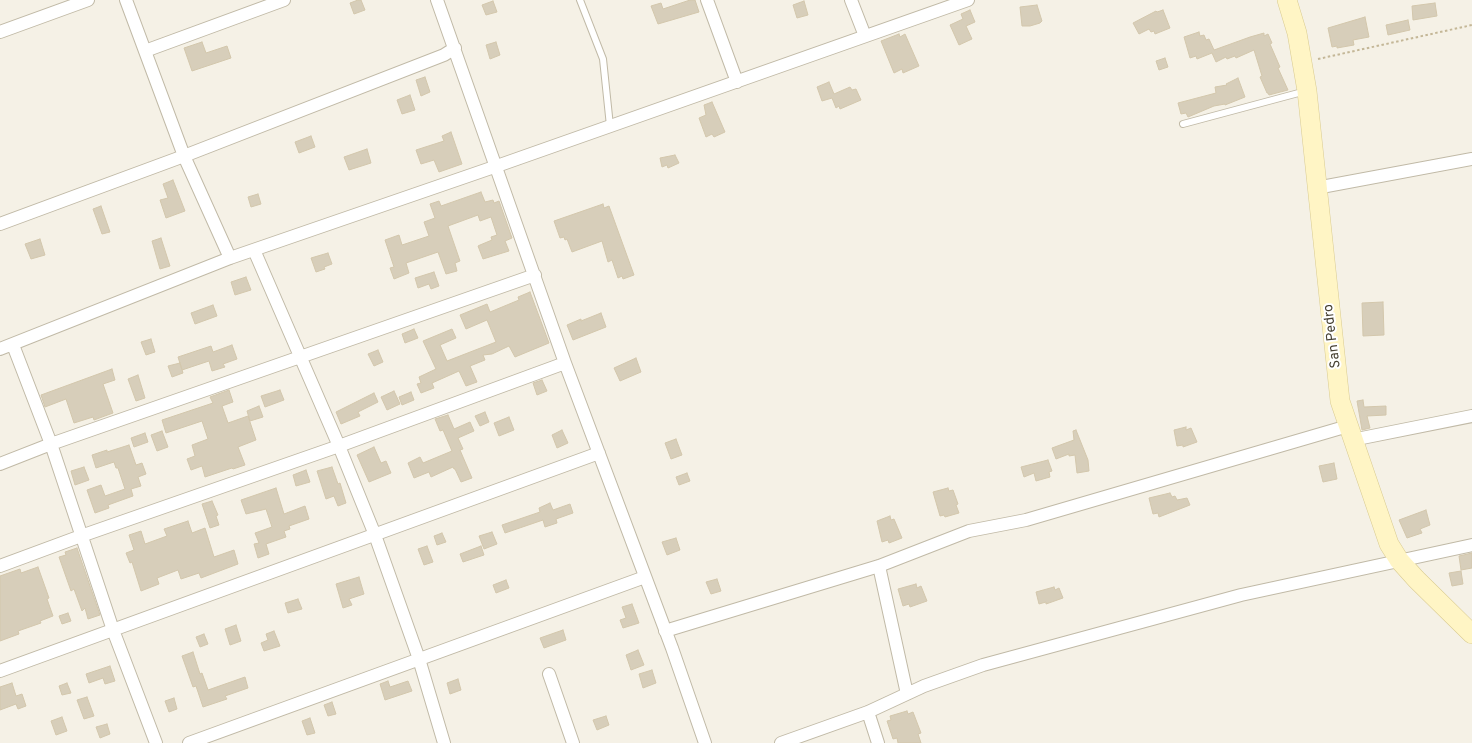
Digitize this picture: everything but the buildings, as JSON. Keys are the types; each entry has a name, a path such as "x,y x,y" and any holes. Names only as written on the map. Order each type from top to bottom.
{"street":[{"path":"0,32 88,0"},
{"path":"126,0 184,156 230,258"},
{"path":"145,51 284,0"},
{"path":"437,0 565,362 666,631 705,743"},
{"path":"707,0 737,82"},
{"path":"851,0 865,36"},
{"path":"0,349 230,258 968,0"},
{"name":"San Pedro","path":"1287,0 1297,33 1307,91 1340,401 1389,544 1399,560 1472,634"},
{"path":"0,224 184,156 444,55 455,48"},
{"path":"1316,188 1472,159"},
{"path":"254,250 339,446 375,535 420,659 444,743"},
{"path":"0,464 50,444 535,275"},
{"path":"13,345 50,444 113,630 156,743"},
{"path":"0,566 339,446 565,362"},
{"path":"666,631 879,566 969,532 1026,520 1350,433 1472,416"},
{"path":"0,672 599,453"},
{"path":"781,743 868,712 937,680 1063,642 1157,619 1241,595 1472,545"},
{"path":"879,566 907,694"},
{"path":"189,743 645,577"},
{"path":"549,674 573,743"},
{"path":"868,712 878,743"}],"lane":[{"path":"580,0 603,59 610,126"},
{"path":"1183,124 1307,91"}],"path":[{"path":"1303,62 1472,25"}]}
